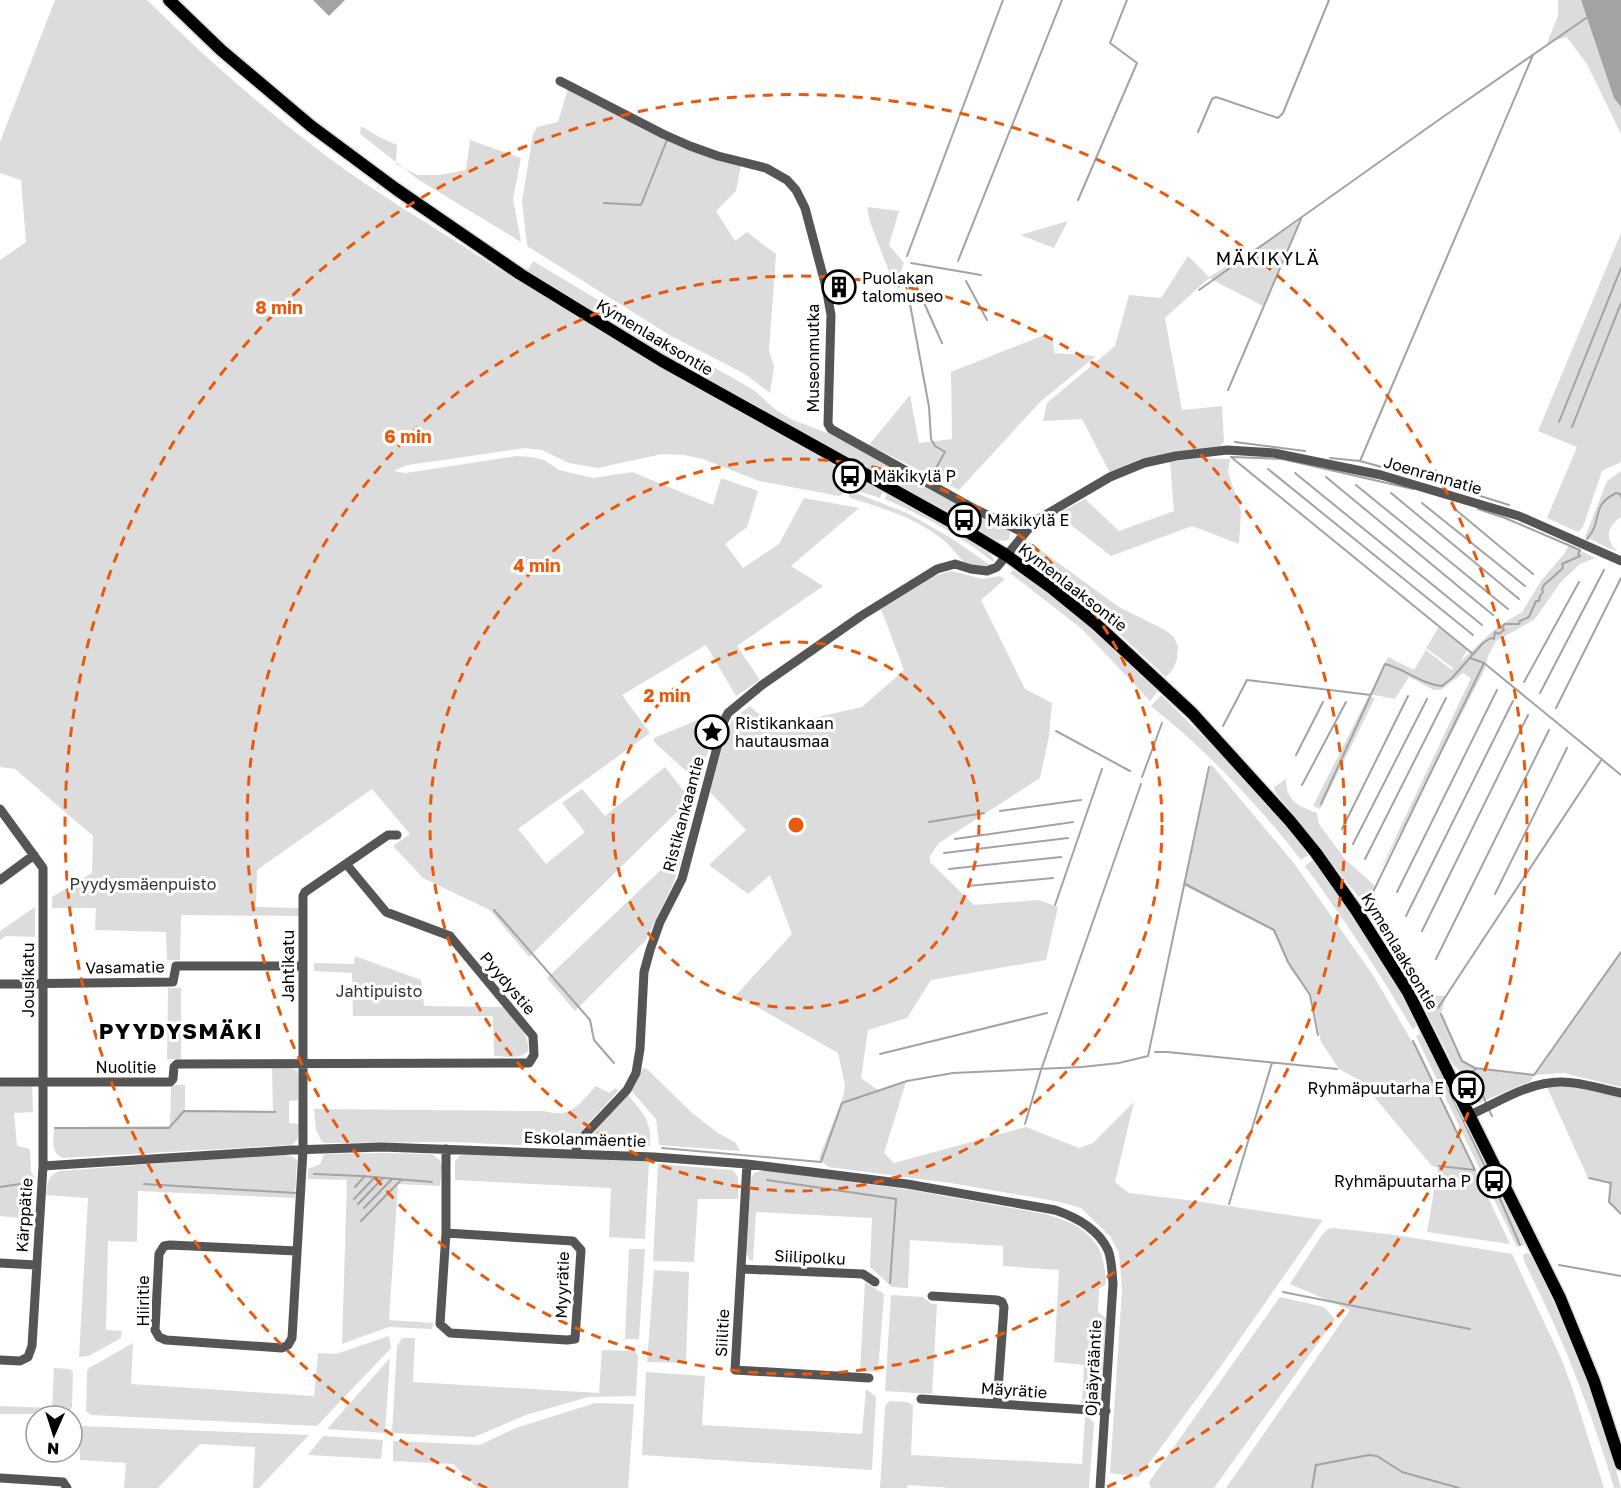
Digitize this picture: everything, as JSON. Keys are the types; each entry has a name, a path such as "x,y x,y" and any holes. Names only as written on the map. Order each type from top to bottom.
{"main road":[{"name":"Kymenlaaksontie","path":"169,0 221,50 311,126 396,189 520,274 682,373 955,524 1006,555 1070,603 1146,668 1192,713 1290,820 1336,881 1408,992 1535,1245 1577,1337 1621,1464"}],"street":[{"name":"Museonmutka","path":"560,81 663,134 718,156 766,168 791,184 805,208 831,315 828,424 831,429 1024,533"},
{"name":"Joenrannatie","path":"1006,555 1035,521 1110,477 1144,463 1227,450 1284,455 1392,478 1519,516 1621,561"},
{"name":"Ristikankaantie","path":"576,1154 577,1143 627,1090 636,1073 639,1063 642,988 647,961 660,922 682,879 728,713 762,685 843,629 937,569 955,564 987,571 997,567 1006,555"},
{"name":"Jousikatu","path":"0,809 44,868 42,1166"},
{"name":"Jahtikatu","path":"303,1150 303,896 305,892 388,835 397,835"},
{"path":"0,880 34,855"},
{"name":"Pyydystie","path":"303,1064 529,1063 534,1054 533,1036 450,936 386,912 347,865"},
{"name":"Vasamatie","path":"43,984 173,982 176,966 303,966"},
{"path":"0,984 43,984"},
{"name":"Nuolitie","path":"43,1082 170,1082 173,1079 174,1066 177,1064 303,1064"},
{"path":"0,1082 43,1082"},
{"path":"1470,1115 1543,1083 1571,1082 1621,1093"},
{"name":"Eskolanmäentie","path":"42,1166 382,1147 654,1157 747,1164 907,1184 1055,1210 1084,1223 1097,1234 1108,1250"},
{"name":"Myyrätie","path":"446,1149 446,1233 440,1324 450,1333 575,1339 581,1250 578,1244 573,1241 446,1233"},
{"name":"Hiiritie","path":"297,1251 164,1246 159,1254 155,1330 159,1337 166,1340 282,1348 288,1345 292,1338 303,1150"},
{"name":"Siilitie","path":"747,1164 735,1370 869,1378"},
{"name":"Kärppätie","path":"0,1360 20,1361 28,1357 32,1346 42,1166"},
{"name":"Ojaäyrääntie","path":"1100,1488 1113,1284 1108,1250"},
{"name":"Kärppätie","path":"0,1263 36,1266"},
{"name":"Siilipolku","path":"741,1269 864,1274 875,1282"},
{"path":"932,1296 1002,1302 1004,1307 997,1404"},
{"name":"Mäyrätie","path":"921,1399 1106,1412"},
{"path":"0,1478 65,1485"}],"green space":[{"name":"Pyydysmäenpuisto","path":"55,0 147,0 244,90 321,152 363,182 564,309 846,474 842,494 839,496 759,481 703,459 683,455 662,454 598,468 569,463 542,450 525,448 408,465 393,471 406,473 517,456 531,457 544,460 559,470 593,478 632,472 713,505 721,478 758,491 747,527 725,544 743,568 779,544 804,498 859,508 791,566 823,586 737,646 760,680 736,696 706,645 622,695 650,733 518,829 546,864 585,832 562,803 582,789 605,816 665,767 694,804 686,831 678,811 529,957 490,910 423,878 393,846 410,834 372,789 257,870 256,907 299,908 299,916 181,915 180,960 167,960 166,932 95,930 96,908 52,908 52,897 92,873 93,836 15,769 0,767 0,260 26,242 21,180 0,173 0,142"},
{"path":"1558,0 1581,0 1614,97 1621,107 1621,134 1587,64 1567,37 1547,43 1558,16"},
{"path":"568,89 741,165 736,191 716,211 735,241 747,232 776,254 769,350 774,367 770,393 745,374 671,336 527,246 522,201 533,134 537,127 558,122"},
{"path":"361,126 397,145 396,162 360,134"},
{"path":"470,140 521,158 513,199 521,242 419,180 404,168 417,175 439,175 466,170"},
{"path":"867,207 899,211 889,245 904,263 895,287 870,222"},
{"path":"1068,221 1054,248 1020,235"},
{"path":"1299,221 1263,306 1209,278 1165,318 1182,410 1222,406 1224,442 1221,446 1139,459 1110,473 1082,419 1043,421 1047,403 1115,346 1129,295 1161,298 1188,256 1209,277"},
{"path":"1621,233 1621,462 1602,471 1583,527 1578,532 1547,518 1577,447 1538,431"},
{"path":"533,261 754,390 777,411 793,420 830,434 897,468 889,478 893,481 901,471 967,509 962,518 917,496 710,383 538,279 528,270"},
{"path":"1044,335 1053,339 1054,353 1096,356 1040,402 959,490 869,445 910,395 919,443 952,439 951,372"},
{"path":"1199,458 1230,459 1228,472 1241,511 1239,544 1192,526 1111,556 1057,514 1085,499 1119,531 1174,511 1170,462"},
{"path":"1621,471 1621,517 1610,529 1609,534 1611,543 1618,551 1585,537 1607,481"},
{"path":"854,478 883,491 880,498 849,488"},
{"path":"848,493 856,493 909,514 951,538 990,565 982,568 969,566 942,539 921,525 898,514 850,498"},
{"path":"887,493 985,549 994,559 993,562 968,543 941,527 885,499"},
{"path":"973,510 1007,528 1010,532 1009,540 992,538 966,520"},
{"path":"1024,539 1119,607 1165,630 1174,637 1178,647 1177,659 1173,669 1166,677 1088,605 1022,556 1020,544"},
{"path":"1569,545 1595,558 1580,564 1561,582 1534,620 1496,641 1488,656 1485,669 1374,883 1471,678 1463,673 1441,690 1434,690 1409,677 1395,699 1370,694 1388,657 1414,670 1426,650 1452,670 1453,668 1426,648 1439,627 1468,649 1460,662 1497,627 1522,612 1541,581"},
{"path":"1013,570 1038,586 1091,628 1159,690 1150,701 1082,629 1010,573"},
{"path":"951,571 983,579 999,576 1005,579 981,600 1025,689 1052,703 1049,736 1040,778 939,843 930,856 930,862 974,905 1039,900 1058,907 1046,960 931,980 907,1018 868,1030 861,1078 878,1090 906,1082 884,1153 894,1163 1026,1127 1079,1148 1093,1143 1134,1102 1115,1182 1129,1193 1323,1220 1221,1366 1139,1477 1110,1473 1122,1290 1119,1253 1110,1236 1081,1208 1060,1202 951,1183 828,1167 819,1158 843,1097 845,1085 838,1053 736,995 792,934 770,875 748,894 709,865 746,830 710,792 727,729 733,719 750,706 773,727 862,707 904,670 881,609 934,576"},
{"path":"1161,695 1238,771 1310,854 1301,860 1231,779 1151,706"},
{"path":"1368,697 1375,698 1320,809 1313,806"},
{"path":"722,714 701,775 695,779 654,742 654,738 710,715"},
{"path":"1211,764 1293,862 1373,975 1424,1062 1510,1244 1427,1232 1438,1168 1431,1165 1361,1081 1339,1069 1321,1042 1311,995 1290,969 1273,931 1183,885"},
{"path":"1286,779 1288,793 1294,802 1317,813 1319,824 1345,859 1374,885 1376,900 1425,990 1432,996 1446,996 1441,1014 1462,1061 1475,1068 1534,1075 1531,1081 1479,1103 1467,1079 1453,1064 1425,1009 1365,905 1275,792 1274,787"},
{"path":"684,848 674,882 646,940 575,1011 547,978"},
{"path":"1313,860 1353,917 1406,1001 1415,1020 1416,1026 1413,1030 1361,946 1305,866"},
{"path":"35,907 35,937 6,936 0,940 0,931"},
{"path":"1621,952 1621,1087 1563,1073 1534,1075"},
{"name":"Jahtipuisto","path":"355,956 421,980 424,1006 504,1007 524,1033 528,1051 517,1057 494,1056 493,1016 353,1016 352,973 314,971 314,963 354,964"},
{"path":"168,988 181,988 181,1059 167,1059"},
{"path":"1421,1034 1476,1142 1491,1176 1488,1182 1416,1036"},
{"path":"272,1068 291,1068 297,1071 298,1075 298,1100 289,1101 289,1123 299,1124 297,1139 291,1145 62,1158 54,1149 54,1127 170,1126 171,1085 185,1085 185,1110 273,1111"},
{"path":"643,1068 647,1069 691,1112 718,1133 736,1143 740,1151 659,1145 656,1119 632,1090"},
{"path":"32,1086 33,1112 14,1113 17,1146 30,1149 31,1172 35,1178 31,1219 0,1216 0,1087"},
{"path":"596,1086 609,1093 616,1088 618,1091 574,1139 561,1147 453,1142 325,1143 322,1142 316,1130 314,1109 568,1112 574,1109"},
{"path":"1568,1086 1621,1096 1621,1213 1608,1202 1609,1181 1588,1178 1547,1087"},
{"path":"627,1094 648,1123 650,1146 592,1142 590,1137"},
{"path":"468,1153 649,1161 645,1239 609,1237 611,1188 455,1180 455,1162 459,1156"},
{"path":"281,1154 297,1160 295,1198 138,1191 137,1242 108,1241 106,1330 122,1331 121,1338 89,1356 79,1357 88,1198 46,1195 49,1180 53,1175 60,1171"},
{"path":"324,1154 432,1154 440,1160 442,1167 440,1186 398,1184 389,1320 433,1323 432,1329 389,1327 342,1344 347,1180 308,1179 308,1169 320,1164"},
{"path":"658,1164 733,1170 738,1177 738,1199 698,1199 694,1262 653,1261"},
{"path":"764,1170 911,1190 1045,1214 1082,1229 1097,1245 1105,1269 1106,1284 1099,1289 1098,1312 1106,1318 1099,1402 1082,1403 1084,1365 1054,1362 1059,1270 1003,1266 1003,1246 910,1240 908,1288 892,1287 870,1267 872,1218 756,1212 753,1261 750,1260 746,1253 751,1179 754,1173"},
{"path":"1494,1184 1524,1239 1524,1245 1517,1247 1488,1187"},
{"path":"1328,1229 1396,1235 1512,1254 1561,1358 1604,1488 1226,1488 1350,1310 1290,1284 1322,1235"},
{"path":"629,1249 645,1249 639,1339 625,1339"},
{"path":"1527,1253 1533,1257 1577,1354 1608,1442 1621,1488 1614,1488 1574,1372 1524,1261 1523,1255"},
{"path":"654,1270 689,1272 686,1363 647,1362"},
{"path":"865,1282 884,1294 878,1372 860,1371"},
{"path":"891,1295 923,1297 932,1304 937,1304 932,1394 885,1391"},
{"path":"1280,1297 1324,1307 1335,1319 1214,1488 1151,1488 1149,1482"},
{"path":"389,1336 391,1348 317,1426 91,1415 86,1411 89,1368 133,1343 131,1384 314,1396 318,1353 336,1354"},
{"path":"402,1338 415,1338 413,1382 599,1393 602,1350 635,1351 638,1356 636,1396 588,1397 526,1415 474,1437 392,1433 397,1346"},
{"path":"390,1358 385,1433 327,1429"},
{"path":"54,1368 70,1369 73,1372 72,1404 52,1404"},
{"path":"646,1372 705,1376 702,1425 862,1434 866,1389 876,1397 872,1470 642,1455"},
{"path":"890,1401 907,1402 913,1405 911,1455 1082,1464 1085,1417 1090,1418 1094,1423 1089,1488 951,1488 908,1485 907,1488 880,1488 885,1408"},
{"path":"595,1403 634,1404 628,1488 477,1488 453,1464 393,1461 393,1441 480,1445 516,1428"},
{"path":"0,1406 24,1407 24,1414 0,1414"},
{"path":"84,1426 309,1435 259,1488 253,1488 255,1447 200,1444 158,1488 124,1488 126,1463 84,1460"},
{"path":"323,1436 383,1440 381,1459 308,1455"}],"shaded area":[{"path":"313,0 345,0 329,16"},
{"path":"1581,0 1621,0 1621,107 1614,98"}],"waterway":[{"path":"907,256 1003,0"},
{"path":"958,261 1062,0"},
{"path":"1078,200 1137,63 1110,43 1127,0"},
{"path":"1198,132 1212,99 1216,97 1278,118 1283,113 1329,0"},
{"path":"1199,290 1589,16"},
{"path":"1360,461 1533,55"},
{"path":"604,203 641,205 667,140"},
{"path":"1228,390 1301,219"},
{"path":"911,263 981,275"},
{"path":"1559,422 1621,268"},
{"path":"909,274 912,276 942,343"},
{"path":"902,276 908,293 929,407 931,439 935,446 945,452 936,468"},
{"path":"966,281 987,320"},
{"path":"1572,427 1621,303"},
{"path":"1235,442 1305,451"},
{"path":"1231,457 1282,459 1413,489"},
{"path":"1231,457 1473,654"},
{"path":"1330,458 1360,461 1425,479"},
{"path":"1268,469 1473,635"},
{"path":"1295,473 1482,625"},
{"path":"1326,477 1493,615"},
{"path":"1436,482 1509,505"},
{"path":"1356,485 1508,609"},
{"path":"1391,493 1519,599"},
{"path":"1587,539 1595,526 1602,503 1616,493 1621,497"},
{"path":"1422,503 1525,586"},
{"path":"1321,804 1385,664 1434,685 1442,686 1483,643 1491,638 1494,639 1495,632 1499,634 1504,630 1502,627 1505,624 1519,624 1520,621 1529,617 1536,601 1539,601 1544,585 1563,568 1562,564 1580,556 1578,554 1580,550 1478,509"},
{"path":"1456,510 1533,574"},
{"path":"1540,693 1604,570"},
{"path":"1556,708 1621,578"},
{"path":"1524,682 1579,582"},
{"path":"1470,658 1484,663 1621,775"},
{"path":"1373,892 1484,663"},
{"path":"1223,726 1247,680 1371,695"},
{"path":"1397,892 1497,690"},
{"path":"1342,829 1408,696"},
{"path":"1365,859 1446,698"},
{"path":"1353,844 1427,699"},
{"path":"1406,916 1513,701"},
{"path":"1296,755 1323,702"},
{"path":"1302,785 1346,702"},
{"path":"1422,931 1528,715"},
{"path":"1142,777 1162,723"},
{"path":"1436,959 1549,730"},
{"path":"1056,731 1130,771"},
{"path":"1495,894 1567,748"},
{"path":"1438,1008 1602,759"},
{"path":"662,1148 821,1162 842,1103 907,1081 953,1073 1082,1067 1119,1063 1148,1056 1209,767"},
{"path":"1055,905 1102,769"},
{"path":"1025,1124 1041,1070 1141,784"},
{"path":"1000,811 1081,800"},
{"path":"929,822 984,813"},
{"path":"955,839 1073,822"},
{"path":"944,853 1068,838"},
{"path":"949,869 1061,857"},
{"path":"968,886 1053,878"},
{"path":"1185,884 1274,930 1288,962 1310,995 1318,1035"},
{"path":"494,910 590,1020 594,1040 614,1063"},
{"path":"1441,1014 1462,1061 1475,1068 1534,1075 1621,952"},
{"path":"880,1054 1047,1013"},
{"path":"1413,1041 1475,1170 1439,1166"},
{"path":"1430,1050 1490,1177"},
{"path":"1155,1052 1337,1069"},
{"path":"1229,1204 1272,1063"},
{"path":"1477,1068 1473,1071 1486,1103"},
{"path":"1488,1108 1492,1116"},
{"path":"55,1128 169,1128 184,1111 275,1112"},
{"path":"314,1174 432,1182"},
{"path":"355,1187 365,1176"},
{"path":"354,1199 375,1177"},
{"path":"358,1204 383,1178"},
{"path":"1589,1178 1611,1183 1609,1202 1621,1214"},
{"path":"364,1208 391,1180"},
{"path":"361,1221 401,1180"},
{"path":"767,1180 896,1199 890,1283"},
{"path":"0,1187 33,1182"},
{"path":"144,1184 296,1193"},
{"path":"1494,1185 1520,1245"},
{"path":"1559,1265 1621,1276"},
{"path":"1283,1292 1470,1329"},
{"path":"1312,1488 1316,1465 1369,1455 1377,1456 1402,1472 1459,1488"}],"place":[{"name":"Puolakan talomuseo","path":"839,287"},
{"name":"Mäkikylä P","path":"850,476"},
{"name":"Mäkikylä E","path":"964,520"},
{"name":"Ristikankaan hautausmaa","path":"712,732"},
{"name":"Ryhmäpuutarha E","path":"1467,1088"},
{"name":"Ryhmäpuutarha P","path":"1494,1181"}],"district":[{"name":"MÄKIKYLÄ","path":"1268,259"},
{"name":"PYYDYSMÄKI","path":"181,1031"}]}
